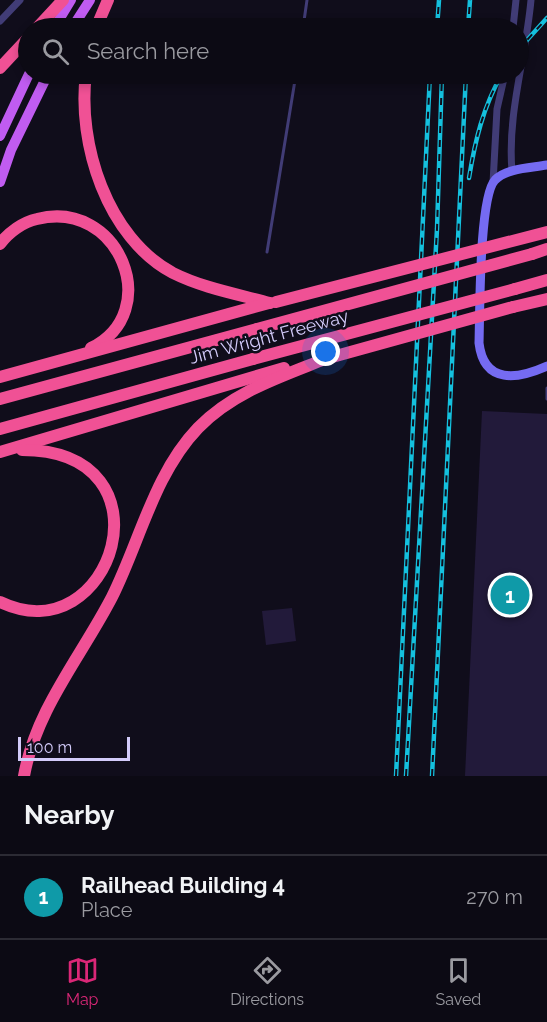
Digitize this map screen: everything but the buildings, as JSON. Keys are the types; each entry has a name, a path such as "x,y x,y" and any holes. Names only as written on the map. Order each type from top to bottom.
{"highway":[{"path":"46,18 63,0"},
{"path":"100,18 108,0"},
{"path":"0,68 18,49"},
{"path":"85,84 83,98 90,155 109,202 134,241 172,272 203,286 273,302"},
{"path":"0,244 12,231 32,220 61,216 93,225 112,242 120,254 126,269 128,292 116,327 96,346 65,360"},
{"path":"0,377 273,302 547,232"},
{"name":"Jim Wright Freeway","path":"0,399 547,249"},
{"name":"Jim Wright Freeway","path":"0,429 547,280"},
{"path":"0,453 239,380 325,360 547,299"},
{"path":"24,776 39,722 112,597 163,477 176,455 200,426 240,395 325,360"},
{"path":"0,453 22,450 51,451 79,462 90,470 104,488 112,507 115,529 113,548 105,569 97,580 72,600 41,610 20,609 0,602"}],"main road":[{"path":"60,18 71,0"},
{"path":"78,18 90,0"},
{"path":"0,136 24,84"},
{"path":"0,182 11,150 43,84"}],"street":[{"path":"0,21 20,0"},
{"path":"514,18 516,0"},
{"path":"528,18 531,0"},
{"path":"493,183 496,119 503,84"},
{"path":"512,171 510,140 518,84"},
{"path":"547,165 504,173 493,183 487,194 480,354 483,362 502,375 525,376 547,366"}],"lane":[{"path":"304,18 307,0"},
{"path":"267,252 294,84"},
{"path":"547,388 547,399"}],"railway":[{"path":"438,18 439,0"},
{"path":"469,18 470,0"},
{"path":"529,38 547,18"},
{"path":"396,776 430,84"},
{"path":"406,776 437,229 442,84"},
{"path":"432,776 466,84"},
{"path":"469,178 481,125 497,84"}],"place":[{"name":"Railhead Building 4","path":"510,595"}]}
